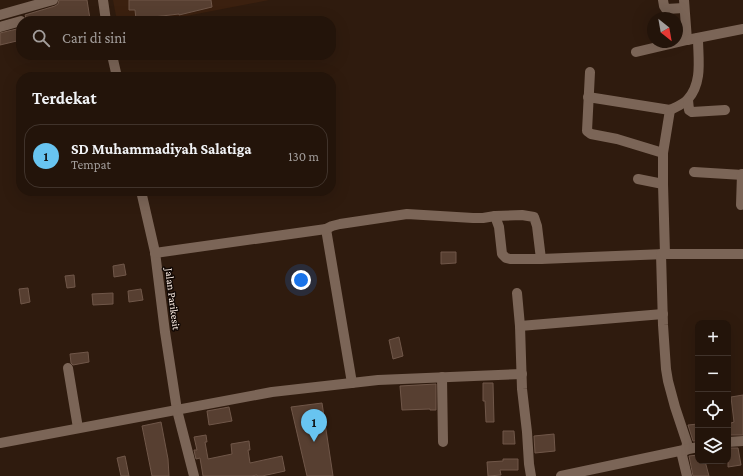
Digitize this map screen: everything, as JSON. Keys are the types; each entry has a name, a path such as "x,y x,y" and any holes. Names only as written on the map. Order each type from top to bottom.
{"street":[{"path":"0,15 52,0"},
{"path":"103,0 105,16"},
{"path":"663,0 666,9 684,4 686,40"},
{"path":"22,9 23,16"},
{"path":"0,27 16,23"},
{"path":"636,52 686,40 743,29"},
{"path":"588,97 670,110 678,106 688,100 697,83 698,38"},
{"path":"113,60 116,72"},
{"path":"590,72 586,132 617,139 663,153"},
{"path":"688,100 689,110 692,112 725,110"},
{"path":"670,110 663,153 663,314 666,369 675,407 687,443 683,450 687,476"},
{"path":"694,172 743,174 741,205"},
{"path":"638,179 663,184"},
{"name":"Jalan Parikesit","path":"143,196 155,253 177,410 194,476"},
{"path":"155,253 326,229 340,224 407,214 473,218 522,215 534,217 537,226 541,259"},
{"path":"495,216 499,227 502,254 506,258 515,260 663,254 743,254"},
{"path":"326,229 352,383"},
{"path":"517,293 520,326 522,389 531,476"},
{"path":"520,326 663,314"},
{"path":"68,368 78,428"},
{"path":"0,443 272,392 378,380 522,374"},
{"path":"442,377 443,442"},
{"path":"731,442 743,441"},
{"path":"561,476 695,448"}],"shaded area":[{"path":"113,0 269,0 186,16 116,16"}],"building":[{"path":"59,0 87,0 90,16 25,16 25,15 58,4"},
{"path":"129,0 211,0 212,7 179,15 162,16 136,16 135,10 129,10"},
{"path":"16,29 16,41 0,45 0,33"},
{"path":"441,252 456,252 456,263 441,264"},
{"path":"124,264 126,275 114,277 113,266"},
{"path":"74,275 75,287 67,288 65,276"},
{"path":"28,288 30,302 21,304 19,289"},
{"path":"141,289 143,300 129,302 128,291"},
{"path":"113,293 113,304 93,305 92,294"},
{"path":"399,337 403,356 393,359 389,340"},
{"path":"88,352 89,362 73,365 71,363 70,354"},
{"path":"483,383 493,383 494,422 486,422 485,401 483,401"},
{"path":"436,384 436,410 402,410 400,386"},
{"path":"743,395 743,435 731,435 731,423 734,422 731,397"},
{"path":"322,403 333,476 307,476 291,407"},
{"path":"229,407 232,421 209,425 207,411"},
{"path":"161,422 168,459 169,476 152,476 142,426"},
{"path":"695,424 695,441 693,441 688,425"},
{"path":"503,431 514,431 515,444 503,444"},
{"path":"554,434 555,451 535,453 534,436"},
{"path":"206,435 207,442 205,442 208,459 232,454 231,444 249,441 250,450 248,450 250,463 282,456 285,471 262,476 203,476 200,458 196,459 195,455 194,450 197,450 194,437"},
{"path":"731,448 738,448 741,465 728,467 728,464 731,464"},
{"path":"695,455 695,464 706,464 709,476 693,476 689,456"},
{"path":"125,456 129,476 121,476 117,458"},
{"path":"503,459 518,459 518,470 500,470 501,475 488,476 487,462 503,461"}],"place":[{"name":"SD Muhammadiyah Salatiga","path":"314,442"}]}
